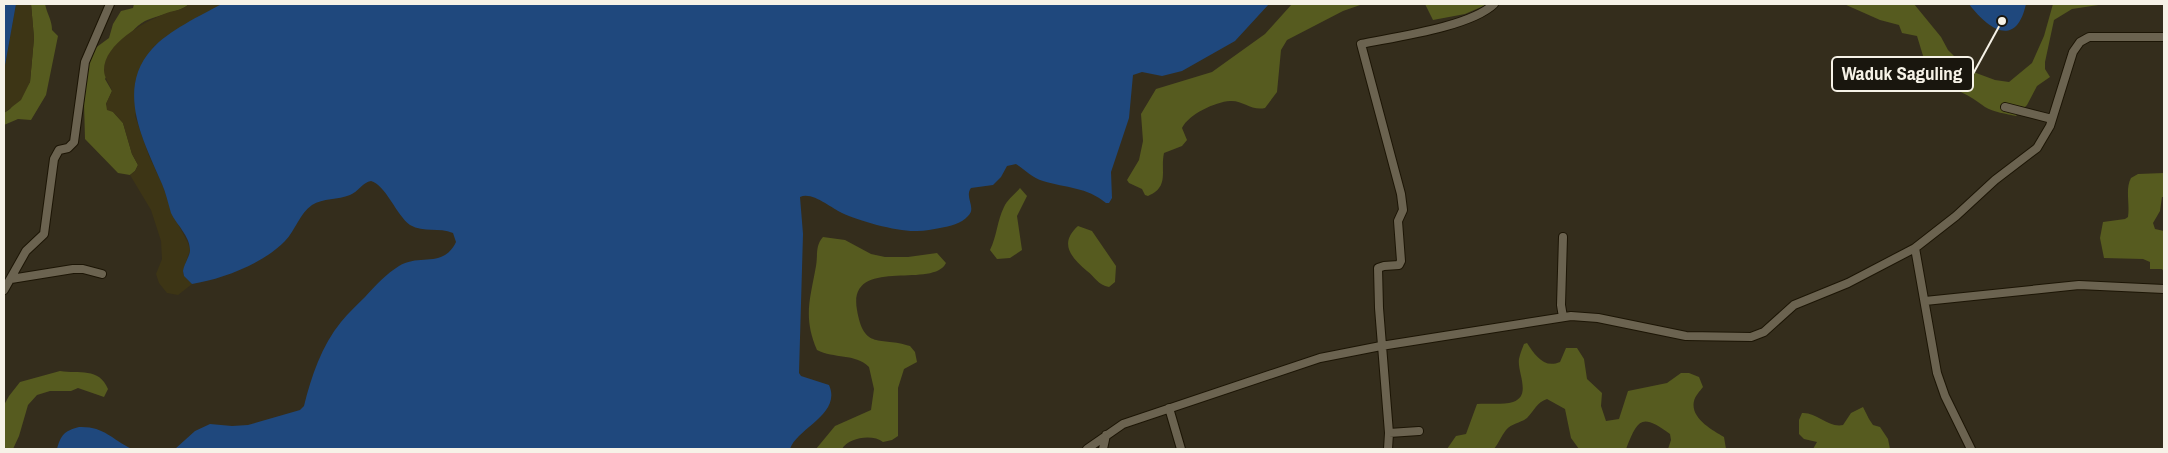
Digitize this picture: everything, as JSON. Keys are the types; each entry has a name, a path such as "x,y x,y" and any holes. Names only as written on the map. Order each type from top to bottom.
{"street":[{"path":"4,290 26,251 44,234 54,159 58,150 68,148 74,142 84,62 110,4"},
{"path":"1388,449 1389,433 1381,346 1378,268 1399,265 1401,261 1398,222 1403,210 1402,194 1361,44 1425,31 1462,21 1480,14 1494,4"},
{"path":"1087,449 1123,424 1320,358 1381,346 1586,316 1686,336 1751,337 1764,332 1794,305 1848,283 1915,248 1956,216 1994,180 2037,148 2041,144 2052,120 2068,63 2075,46 2080,42 2089,38 2164,37"},
{"path":"2005,107 2052,120"},
{"path":"1563,237 1561,305 1563,318"},
{"path":"1915,248 1926,301 1932,352 1937,373 1945,396 1972,449"},
{"path":"11,279 73,269 83,269 102,274"},
{"path":"1926,301 2080,285 2164,289"},
{"path":"1169,408 1181,449"},
{"path":"1389,433 1419,431"},
{"path":"1103,449 1106,435"}],"green space":[{"path":"31,4 45,4 52,30 58,36 46,95 31,120 18,119 4,125 4,113 10,109 30,82 34,38"},
{"path":"134,4 189,4 145,21 138,26 126,39 105,79 112,91 106,104 123,123 132,154 138,165 130,175 118,173 85,139 84,103 88,67 94,49 109,38 113,24 121,11 133,8"},
{"path":"1292,4 1363,4 1343,11 1287,40 1281,50 1277,92 1265,108 1255,108 1235,101 1210,106 1185,123 1182,128 1187,140 1182,146 1164,153 1162,183 1155,192 1148,196 1145,195 1142,189 1129,183 1127,180 1139,160 1143,141 1141,114 1156,89 1212,72 1265,34"},
{"path":"1425,4 1488,4 1465,14 1433,20"},
{"path":"1844,4 1914,4 1941,37 1948,50 1968,70 1995,80 2009,82 2032,63 2044,36 2053,4 2105,4 2072,9 2054,20 2045,62 2045,69 2050,77 2037,86 2027,105 2016,116 1992,110 1961,92 1934,84 1934,72 1924,59 1917,36 1902,33 1899,25 1880,20"},
{"path":"2164,173 2164,197 2162,197 2160,211 2153,223 2155,229 2164,231 2164,272 2162,269 2150,269 2150,262 2143,259 2104,258 2100,238 2103,222 2128,217 2128,187 2131,178 2138,174"},
{"path":"1020,188 1027,196 1017,216 1022,250 1010,258 997,259 990,250 1000,218 1005,204"},
{"path":"1078,226 1092,231 1116,266 1115,282 1109,287 1097,280 1072,256 1068,245 1069,239"},
{"path":"823,237 845,240 871,254 885,257 908,257 937,253 946,263 938,271 925,274 877,278 865,283 857,293 857,310 864,332 875,340 910,346 915,352 917,362 904,369 898,388 898,436 892,440 883,442 873,438 861,438 855,439 842,449 816,449 835,426 871,410 874,389 869,367 851,358 817,350 810,328 809,308 818,247"},
{"path":"1527,343 1540,360 1549,364 1560,362 1566,348 1577,348 1584,359 1587,379 1602,393 1601,406 1606,421 1619,419 1628,391 1667,383 1681,373 1689,373 1699,377 1703,387 1695,399 1695,413 1703,423 1724,437 1726,449 1668,449 1671,440 1670,434 1653,423 1642,422 1634,431 1626,449 1579,449 1571,438 1565,409 1547,399 1538,404 1527,418 1508,428 1494,449 1447,449 1456,436 1466,434 1477,404 1505,403 1519,399 1523,389 1519,359 1524,344"},
{"path":"60,371 94,374 104,382 108,389 104,397 78,388 71,391 50,391 37,395 28,405 13,449 4,449 4,405 9,396 20,382"},
{"path":"1863,407 1873,425 1880,427 1888,439 1890,449 1813,449 1817,442 1804,439 1799,434 1799,420 1802,413 1813,415 1832,424 1843,425 1851,413"}],"sand":[{"path":"16,4 31,4 34,38 30,82 21,100 4,113 4,71"},
{"path":"189,4 222,4 153,47 135,116 172,213 190,250 183,271 184,276 192,284 178,295 167,293 159,283 156,274 162,259 161,241 151,210 130,175 138,165 132,154 123,123 113,112 107,110 106,104 112,91 104,70 106,60 111,51 136,28"}],"water":[{"path":"4,4 16,4 4,71"},
{"path":"222,4 1269,4 1235,41 1182,71 1162,76 1142,72 1133,75 1129,118 1111,172 1112,198 1109,203 1084,191 1039,180 1016,164 1007,166 1001,177 993,185 971,188 969,195 971,210 965,219 959,223 929,230 909,231 879,225 842,213 816,198 810,196 800,197 803,234 799,373 801,376 829,385 831,395 829,404 824,412 794,441 790,449 175,449 195,431 210,424 248,425 300,410 304,406 310,384 323,351 334,331 347,315 394,269 407,262 438,258 445,255 456,242 453,233 448,231 421,229 410,225 400,215 381,188 371,181 365,183 350,195 321,201 312,205 304,213 285,241 254,263 229,274 192,284 184,276 183,271 190,252 188,240 171,213 163,187 141,134 134,99 135,81 141,65 159,42 185,24"},
{"path":"1969,4 2026,4 2016,27 2009,30 2001,30 1985,21"},
{"path":"79,427 88,427 101,431 132,449 57,449 64,434"}],"place":[{"name":"Waduk Saguling","path":"2002,21"}]}
